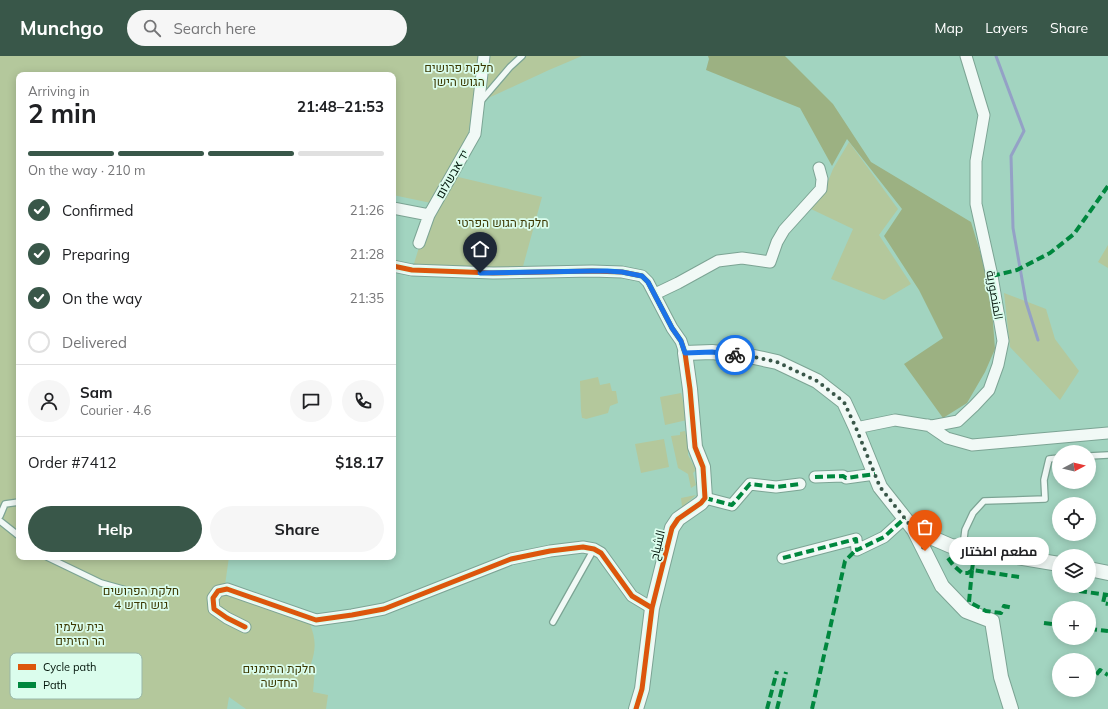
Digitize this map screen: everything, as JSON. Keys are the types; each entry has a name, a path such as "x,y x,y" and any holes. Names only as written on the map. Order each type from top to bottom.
{"street":[{"name":"יד אבשלום","path":"419,244 429,215 475,134 484,56"},
{"name":"المنصورية","path":"856,428 895,420 932,426 958,421 989,390 998,365 1003,341 992,276 976,204 976,161 984,115 966,56"},
{"path":"655,294 718,261 742,258 770,262 777,242 784,230 821,189 822,179 820,168"},
{"path":"396,209 429,215"},
{"path":"396,263 412,270"},
{"path":"396,267 412,270 493,273 592,271 622,272 642,276 648,282 655,294 672,328 681,341 685,353 695,447 703,467 705,498 732,504 750,484 776,487 800,484"},
{"path":"685,353 712,352 754,357 777,362 817,381 844,402 880,487 914,530 942,586 966,611 992,621 1001,677 1011,709"},
{"path":"928,425 947,438 972,445 1108,433"},
{"path":"815,477 843,476 846,478 875,474"},
{"name":"الشياح","path":"636,709 642,689 652,608 672,528 678,519 701,503 705,498"},
{"path":"784,558 856,539 855,551 884,537 905,518"},
{"path":"914,530 950,546 1052,563"},
{"path":"245,628 214,610 213,598 218,591 227,589 316,620 336,618 384,609 511,559 550,551 584,547 594,549 601,553 632,596 652,608"},
{"path":"1096,571 1108,573"}],"lane":[{"path":"479,103 510,67 522,56"},
{"path":"1096,456 1108,455"},
{"path":"963,548 965,530 973,513 984,501 1045,499 1044,480 1049,459 1052,459"},
{"path":"0,516 5,504 16,502"},
{"path":"0,521 16,534"},
{"path":"553,622 594,549"},
{"path":"53,560 101,583 126,590"}],"green space":[{"name":"בית עלמין הר הזיתים","path":"0,56 481,56 468,135 431,203 396,196 396,72 16,72 16,560 229,560 225,585 228,593 310,624 315,644 311,664 315,669 313,692 328,695 326,709 246,709 229,697 227,709 0,709"},
{"path":"486,56 582,56 484,100"},
{"path":"708,56 785,56 833,104 871,162 971,222 990,284 995,349 985,372 967,403 943,418 904,364 943,338 919,290 884,236 902,209 847,139 832,166 800,108 706,70 709,59"},
{"path":"849,142 898,209 879,235 911,284 884,300 831,279 853,229 811,209 822,196 833,169"},
{"name":"חלקת הגוש הפרטי","path":"454,176 542,197 522,270 412,270 429,215"},
{"path":"1108,245 1108,268 1098,262"},
{"path":"1004,293 1046,309 1055,339 1079,371 1060,400 1010,347"},
{"path":"598,377 600,385 610,383 612,391 616,391 618,403 610,406 608,413 586,419 582,418 580,381"},
{"path":"681,393 687,420 665,425 660,397"},
{"path":"685,431 688,444 688,455 696,470 693,473 696,485 691,488 688,474 678,468 671,436 680,435 680,432"},
{"path":"664,439 669,467 641,473 635,444"},
{"path":"696,495 682,507 681,498"}],"waterway":[{"path":"996,56 1024,131 1011,156 1013,228 1026,302 1038,340"}],"marked path":[{"path":"992,276 1017,270 1050,253 1074,234 1108,186"},
{"path":"815,477 843,476 846,478 875,474"},
{"path":"705,498 732,505 750,484 776,487 800,484"},
{"path":"783,558 856,539 857,550 884,537 905,518"},
{"path":"812,709 845,561 857,550"},
{"path":"975,550 972,570 1019,577"},
{"path":"948,558 962,573 968,573 972,570"},
{"path":"972,570 969,602 986,611 1001,613 1004,606 1013,608"},
{"path":"1094,593 1108,595"},
{"path":"1105,594 1103,603 1108,604"},
{"path":"1044,623 1052,624"},
{"path":"1096,630 1108,631"},
{"path":"1096,675 1100,670 1108,675"},
{"path":"767,709 777,671"},
{"path":"777,709 786,672"}],"cycle path":[{"path":"396,267 412,270 493,273 592,271 622,272 642,276 648,282 672,328 681,341 685,353 690,389 695,447 703,467 705,498 701,503 678,519 672,528 652,608 642,689 636,709"},
{"path":"245,627 227,618 214,609 213,598 218,591 227,589 316,620 384,609 511,559 550,551 583,547 594,549 601,553 632,596 652,608"}],"way so far":[{"path":"735,355 777,362 817,381 844,402 880,487 914,530 925,551"}],"place":[{"name":"مطعم اطختار","path":"925,551"}],"route":[{"path":"480,273 592,271 622,272 642,276 648,282 672,328 681,341 685,353 712,352 735,355"}],"park label":[{"name":"חלקת פרושים הגוש הישן","path":"459,74"},
{"name":"חלקת הפרושים גוש חדש 4","path":"141,597"},
{"name":"חלקת התימנים החדשה","path":"279,675"}]}
